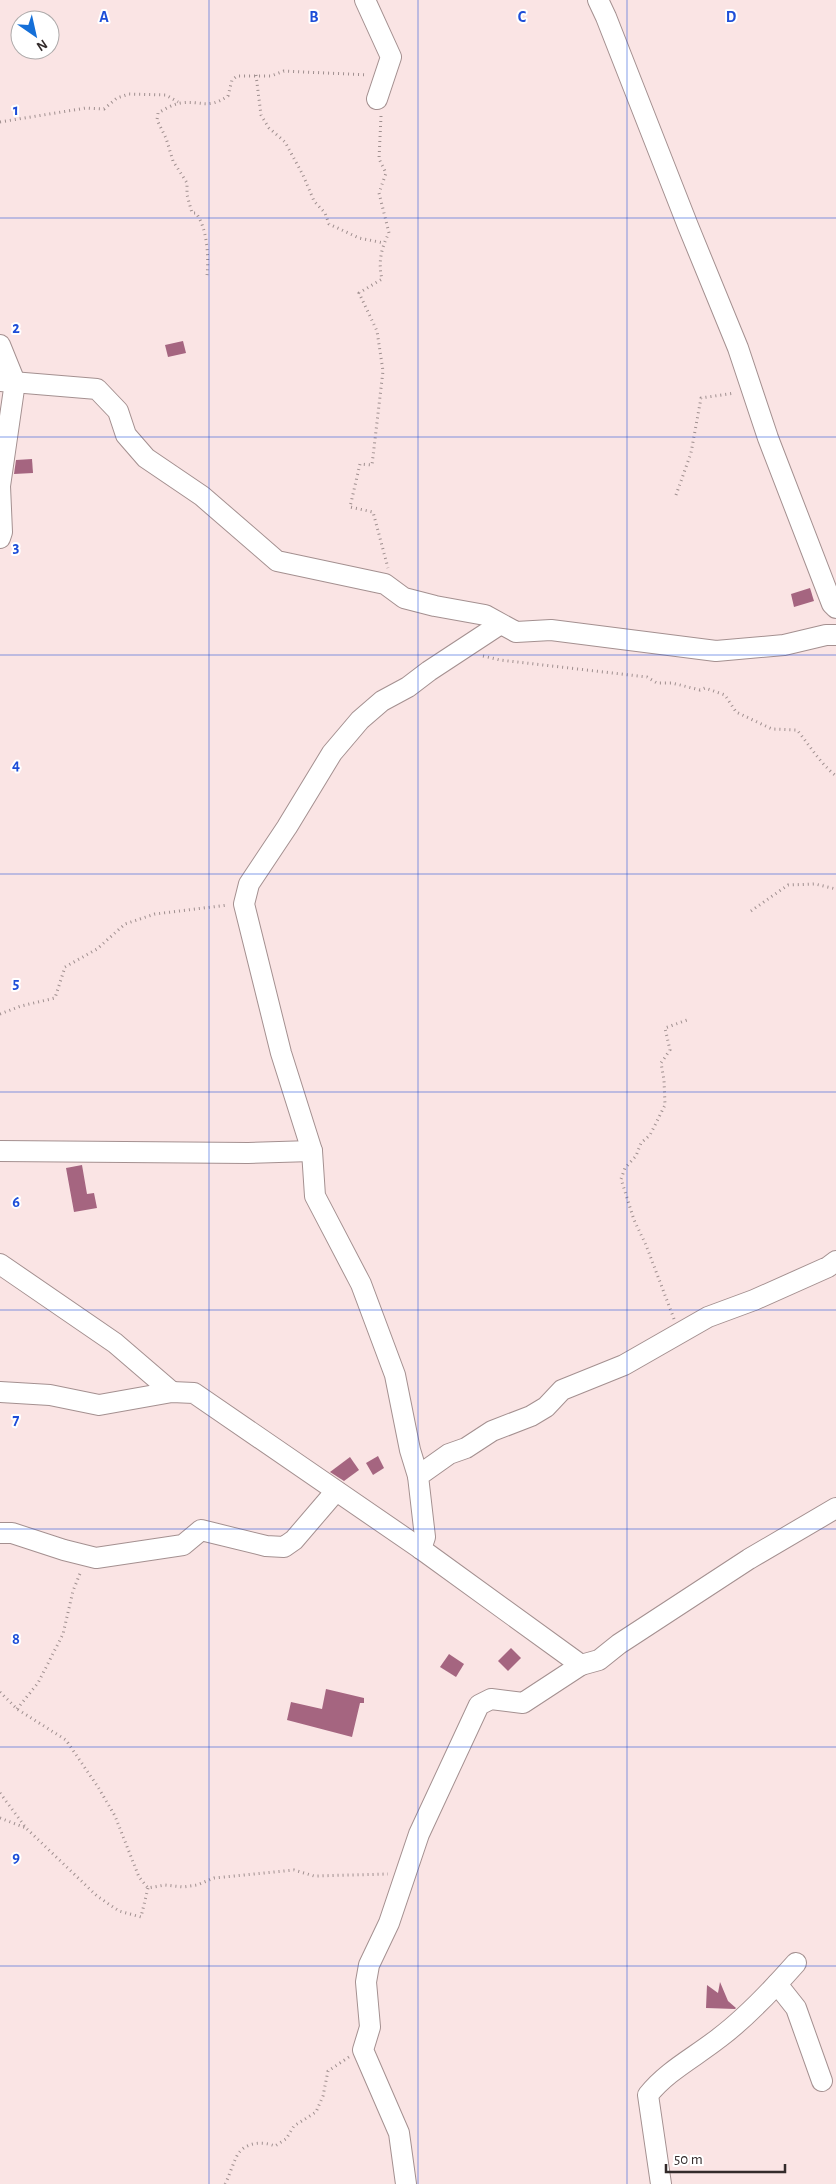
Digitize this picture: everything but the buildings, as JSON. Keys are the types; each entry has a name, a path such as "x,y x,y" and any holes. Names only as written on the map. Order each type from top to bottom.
{"street":[{"path":"364,0 391,57 378,98"},
{"path":"598,0 738,348 771,447 832,604 836,608"},
{"path":"0,345 7,382 0,486 2,532 0,538"},
{"path":"7,382 97,389 118,411 126,435 146,458 202,496 278,561 385,584 404,598 485,615 516,632 551,630 716,651 784,645 836,635"},
{"path":"421,1549 425,1537 418,1476 410,1450 395,1375 361,1284 315,1196 312,1151 280,1053 244,904 249,884 287,827 332,753 360,720 382,701 408,687 499,624"},
{"path":"0,1151 248,1153 312,1151"},
{"path":"418,1476 449,1454 466,1448 492,1431 531,1416 546,1407 562,1390 624,1365 708,1318 754,1300 836,1261"},
{"path":"0,1264 115,1343 172,1392"},
{"path":"0,1392 50,1395 99,1405 172,1392 194,1392 421,1549 581,1665"},
{"path":"0,1533 12,1533 96,1558 183,1545 201,1530 266,1546 284,1547 294,1540 336,1491"},
{"path":"406,2184 399,2133 363,2050 370,2027 366,1982 369,1965 389,1923 419,1834 478,1705 491,1700 523,1703 581,1665 599,1660 619,1644 749,1559 836,1508"},
{"path":"661,2184 648,2095 659,2081 721,2037 777,1984 796,1963"},
{"path":"777,1984 796,2008 822,2081"}],"path":[{"path":"0,122 86,108 104,109 117,98 129,94 166,95 179,103 206,105 218,102 228,96 232,80 238,76 271,76 284,71 354,76 372,75 378,84 381,114 379,125 379,159 386,172 379,193 389,233 384,243 379,267 382,279 359,293 377,331 383,371 372,465 360,464 350,507 373,512 393,590"},
{"path":"256,75 261,115 269,128 285,142 303,175 314,201 325,213 329,224 358,238 384,243"},
{"path":"179,103 158,113 157,120 166,138 173,161 186,183 192,213 196,212 201,219 208,266 207,275"},
{"path":"676,494 691,453 701,398 752,390"},
{"path":"461,650 500,660 605,671 647,677 657,683 672,683 700,690 705,688 725,695 736,712 772,729 796,730 817,755 822,765 836,776"},
{"path":"751,911 788,885 815,884 836,889"},
{"path":"0,1014 20,1006 55,998 66,968 97,949 125,924 155,914 244,904"},
{"path":"684,1331 672,1316 668,1298 634,1220 621,1179 625,1168 636,1156 641,1143 650,1136 665,1105 661,1063 670,1050 665,1028 687,1020"},
{"path":"17,1709 38,1683 63,1634 73,1591 81,1569 96,1558"},
{"path":"0,1692 17,1709 66,1740 115,1816 139,1877 148,1888"},
{"path":"0,1793 26,1828 97,1896 119,1911 141,1917 148,1888"},
{"path":"0,1818 26,1828"},
{"path":"148,1888 165,1885 183,1887 197,1885 214,1878 294,1870 314,1876 371,1873 403,1878"},
{"path":"225,2184 238,2154 251,2145 265,2142 275,2146 286,2139 294,2126 316,2112 323,2096 328,2071 363,2050"}]}
